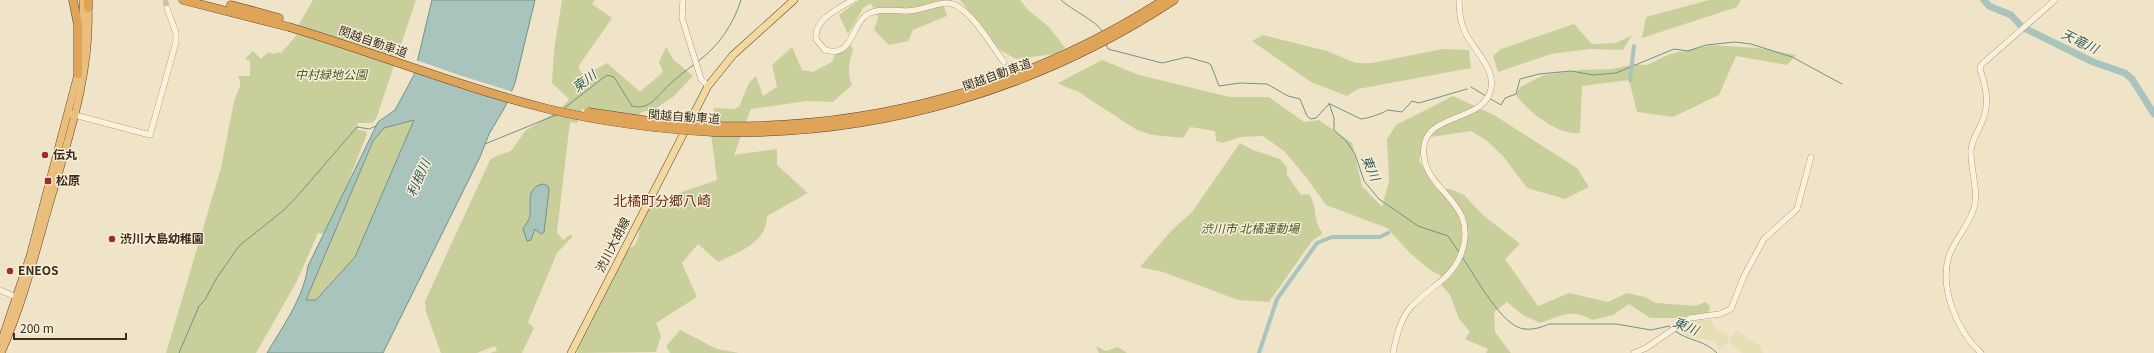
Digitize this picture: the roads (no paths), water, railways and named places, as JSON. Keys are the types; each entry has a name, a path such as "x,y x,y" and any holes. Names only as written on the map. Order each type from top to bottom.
{"highway":[{"path":"73,0 78,25 78,74"},
{"path":"71,114 78,74 83,31 83,0"},
{"name":"関越自動車道","path":"183,0 290,24"},
{"name":"関越自動車道","path":"210,0 549,104 631,119 713,129 813,124 896,111 964,94 1057,62 1174,0"},
{"name":"関越自動車道","path":"1140,18 1164,0"},
{"path":"1,353 20,299 85,65 88,3"},
{"path":"1,340 20,299"}],"main road":[{"name":"渋川大胡線","path":"571,353 708,86 733,55 794,0"}],"street":[{"path":"683,0 681,9 682,18 701,79 708,86"},
{"path":"853,0 824,19 817,27 816,39 825,50 837,51 846,46 859,23 866,16 875,11 916,11 949,3 964,9 1004,62"},
{"path":"1393,353 1400,326 1407,313 1414,304 1452,272 1463,248 1464,228 1462,216 1455,204 1432,176 1426,165 1424,147 1429,134 1439,125 1472,111 1483,103 1488,95 1491,79 1490,73 1464,29 1459,0"},
{"path":"1981,353 1966,337 1948,296 1946,283 1949,256 1970,220 1975,204 1971,148 1986,110 1987,98 1981,65 2055,0"},
{"path":"71,114 150,136 176,42 176,33 167,8"},
{"path":"1634,353 1646,348 1690,318 1720,314 1731,309 1744,276 1764,239 1797,209 1811,157"},
{"path":"0,290 20,299"}],"water":[{"name":"利根川","path":"432,0 535,0 515,83 505,107 489,134 480,157 383,353 267,353 286,322 297,300 306,278 308,266 378,122 395,110 414,75","holes":["414,120 355,257 316,300 306,300 373,141 384,128"]},
{"path":"543,184 548,186 549,190 544,232 541,234 535,229 531,240 527,241 523,229 530,217 530,196 534,189"}],"waterway":[{"name":"東川","path":"697,62 712,49 724,34 734,18 741,0"},
{"name":"東川","path":"1061,0 1099,27 1102,31"},
{"name":"天竜川","path":"1984,0 1989,6 2011,15 2022,27 2093,62 2125,73 2132,79 2154,114"},
{"path":"1489,98 1501,105 1505,98 1516,94 1520,79 1539,74 1571,71 1593,75 1616,73 1674,49 1688,51 1706,45 1735,42 1751,44 1792,57 1842,84"},
{"name":"東川","path":"1106,44 1108,49 1162,63 1187,57 1208,63 1211,65 1219,86 1240,83 1267,84 1288,96 1300,99 1307,116 1311,119 1316,118 1329,104"},
{"path":"1630,80 1634,46"},
{"name":"東川","path":"563,109 607,75 614,77 632,106 644,106 654,101 670,84 695,64"},
{"path":"1471,87 1486,96"},
{"path":"1330,104 1361,119 1375,116 1388,110 1402,112 1412,101 1419,103 1467,89"},
{"name":"東川","path":"1329,103 1334,118 1334,130 1346,141 1355,154 1364,181 1379,199 1418,226 1448,236 1459,252"},
{"name":"東川","path":"485,144 556,115"},
{"path":"179,353 199,306 205,300 216,279 239,246 285,209 357,127 369,129 376,126"},
{"path":"1259,353 1277,299 1317,243 1332,237 1380,237 1388,233"},
{"name":"東川","path":"1462,257 1498,311 1516,326 1528,329 1538,328 1549,324 1616,324 1651,330 1669,326 1671,328"},
{"name":"東川","path":"1675,331 1685,337 1707,345 1717,353"}],"tunnel":[{"path":"165,0 167,8"}],"place":[{"name":"伝丸","path":"45,155"},
{"name":"松原","path":"48,181"},
{"name":"渋川大島幼稚園","path":"112,239"},
{"name":"ENEOS","path":"10,271"}],"district":[{"name":"北橘町分郷八崎","path":"662,201"}],"park label":[{"name":"中村緑地公園","path":"331,75"},
{"name":"渋川市 北橘運動場","path":"1250,229"}]}
